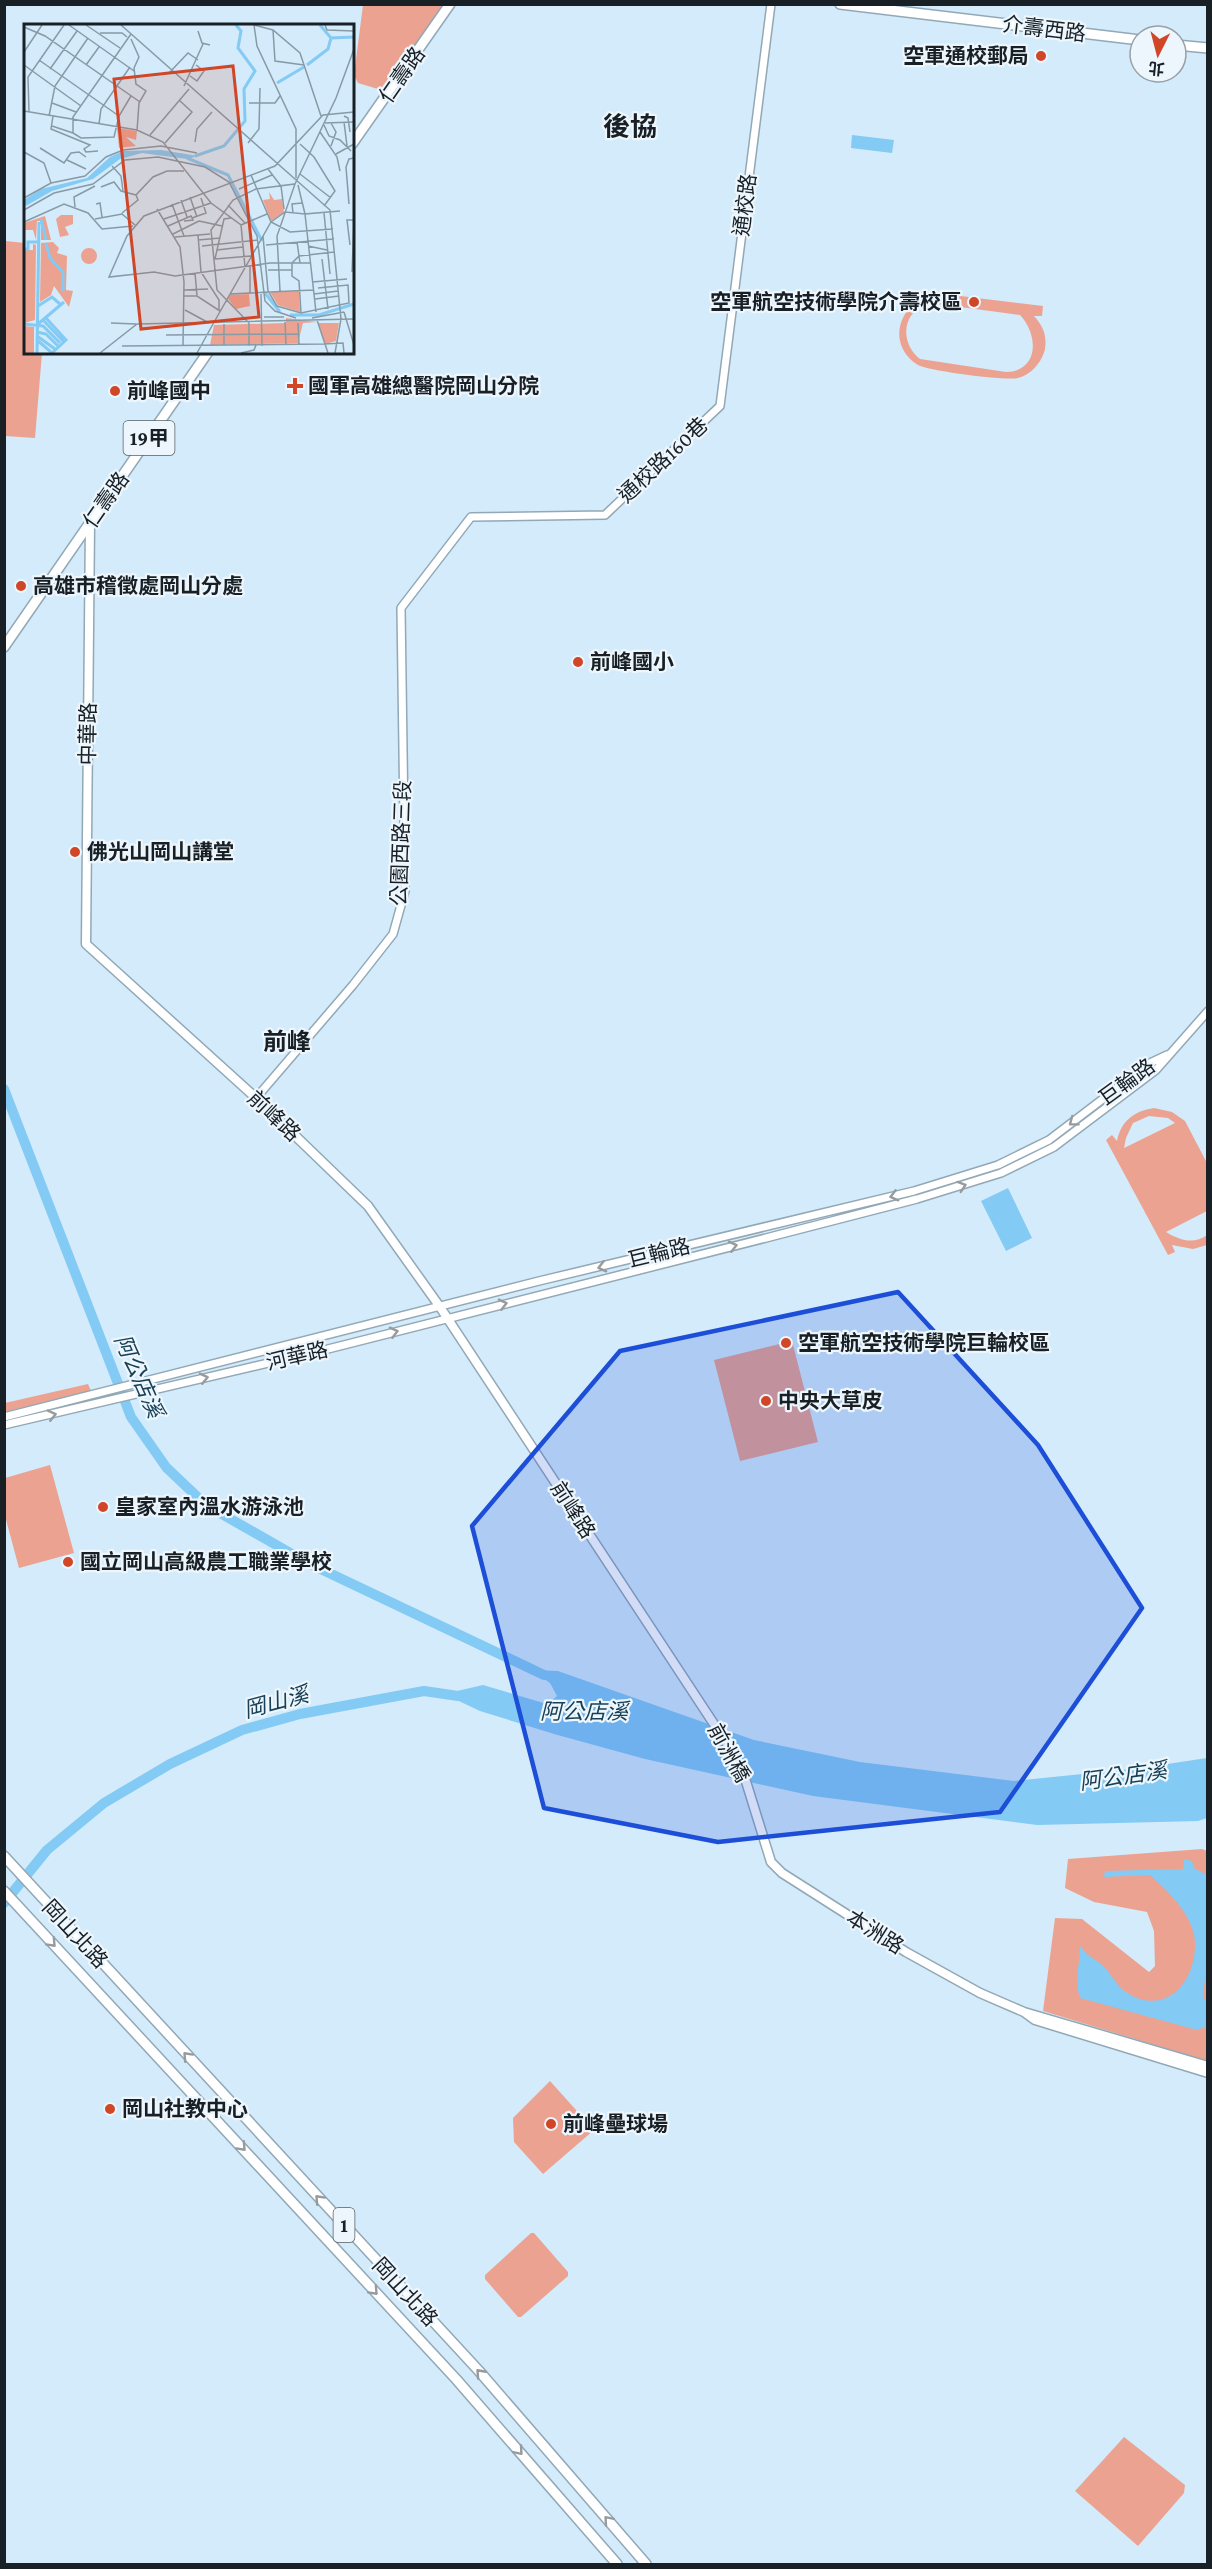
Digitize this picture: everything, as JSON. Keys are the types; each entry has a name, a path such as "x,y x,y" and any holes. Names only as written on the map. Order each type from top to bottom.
{"main road":[{"name":"仁壽路","path":"354,141 450,4"},
{"name":"介壽西路","path":"840,4 1128,39"},
{"path":"1188,46 1208,48"},
{"name":"仁壽路","path":"4,648 207,354"},
{"name":"中華路","path":"86,944 90,523"},
{"name":"前峰路","path":"86,944 256,1098 368,1206 440,1307 699,1703"},
{"name":"前洲橋","path":"699,1703 744,1775 759,1820"},
{"name":"本洲路","path":"759,1820 771,1862 782,1873 910,1954 981,1993 1024,2012 1035,2020 1208,2073"},
{"name":"岡山北路","path":"4,1856 479,2371 646,2565"},
{"name":"岡山北路","path":"4,1891 456,2379 616,2565"},
{"name":"本洲路","path":"1024,2012 1208,2066"}],"street":[{"name":"通校路","path":"720,406 771,4"},
{"name":"通校路160巷","path":"401,608 471,517 605,515 720,406"},
{"name":"公園西路三段","path":"256,1098 374,959 393,933 400,914 405,891 401,608"},
{"path":"1172,1052 1208,1011"},
{"name":"巨輪路","path":"440,1307 914,1191 998,1165 1049,1140 1150,1064 1172,1052"},
{"name":"巨輪路","path":"446,1318 917,1199 1001,1173 1054,1147 1156,1070 1172,1052"},
{"name":"河華路","path":"4,1417 440,1307"},
{"name":"河華路","path":"4,1425 99,1404 446,1318"}],"highlighted area":[{"path":"898,1292 1038,1445 1142,1608 1000,1812 718,1842 544,1808 472,1526 620,1351"}],"shaded area":[{"path":"363,5 445,5 388,92 358,83 354,75"},
{"path":"5,241 24,243 24,354 42,354 35,438 5,436"},
{"path":"911,290 1043,306 1042,316 1034,316 1045,335 1044,354 1031,371 1011,379 968,375 918,365 910,358 900,342 899,333 904,316 918,301 910,299","holes":["928,304 1020,315 1026,323 1033,342 1030,359 1017,370 1006,372 920,359 909,345 906,329 908,321 919,308"]},
{"path":"1154,1108 1172,1112 1185,1121 1207,1163 1207,1211 1166,1232 1192,1241 1207,1235 1207,1245 1193,1249 1172,1245 1175,1252 1168,1255 1106,1140 1112,1135 1117,1141 1129,1118","holes":["1149,1116 1168,1118 1175,1123 1124,1148 1133,1123"]},
{"name":"中央大草皮","path":"792,1341 818,1442 740,1461 714,1360"},
{"path":"88,1384 91,1391 5,1412 5,1403"},
{"path":"50,1465 74,1553 19,1568 5,1516 5,1478"},
{"path":"1202,1849 1207,1851 1207,2061 1043,2011 1055,1918 1082,1919 1149,1972 1155,1966 1154,1931 1147,1912 1094,1902 1065,1888 1068,1859"},
{"name":"前峰壘球場","path":"550,2081 594,2130 543,2174 514,2142 513,2118"},
{"path":"531,2233 534,2233 568,2272 568,2276 521,2317 518,2317 485,2279 485,2275"},
{"path":"1124,2437 1185,2485 1184,2493 1138,2546 1075,2491"}],"water":[{"path":"852,135 894,140 892,153 851,148"},
{"path":"1008,1188 1032,1238 1006,1251 981,1201"},
{"name":"阿公店溪","path":"531,1670 558,1671 754,1740 860,1762 1014,1781 1141,1768 1207,1758 1207,1818 1198,1821 1037,1825 813,1796 645,1759 554,1734 480,1711 444,1694 483,1685 547,1704 557,1696 550,1683"},
{"path":"1184,1859 1192,1861 1194,1868 1207,1875 1208,1952 1203,1997 1207,2003 1205,2027 1197,2030 1080,1998 1077,1979 1080,1946 1105,1967 1125,1991 1143,2000 1155,2001 1167,1998 1185,1982 1194,1957 1195,1943 1194,1933 1186,1914 1150,1875 1104,1877 1105,1871 1183,1869"}],"waterway":[{"name":"阿公店溪","path":"4,1089 131,1417 166,1467 206,1505 306,1562 544,1675"},
{"name":"岡山溪","path":"4,1903 47,1850 104,1803 170,1764 242,1730 300,1714 424,1691 458,1696"}],"place":[{"name":"空軍通校郵局","path":"1041,56"},
{"name":"空軍航空技術學院介壽校區","path":"974,302"},
{"name":"國軍高雄總醫院岡山分院","path":"295,386"},
{"name":"前峰國中","path":"115,391"},
{"name":"高雄市稽徵處岡山分處","path":"21,586"},
{"name":"前峰國小","path":"578,662"},
{"name":"佛光山岡山講堂","path":"75,852"},
{"name":"空軍航空技術學院巨輪校區","path":"786,1343"},
{"name":"中央大草皮","path":"766,1401"},
{"name":"皇家室內溫水游泳池","path":"103,1507"},
{"name":"國立岡山高級農工職業學校","path":"68,1562"},
{"name":"岡山社教中心","path":"110,2109"},
{"name":"前峰壘球場","path":"551,2124"}],"district":[{"name":"後協","path":"630,127"},
{"name":"前峰","path":"287,1041"}]}
